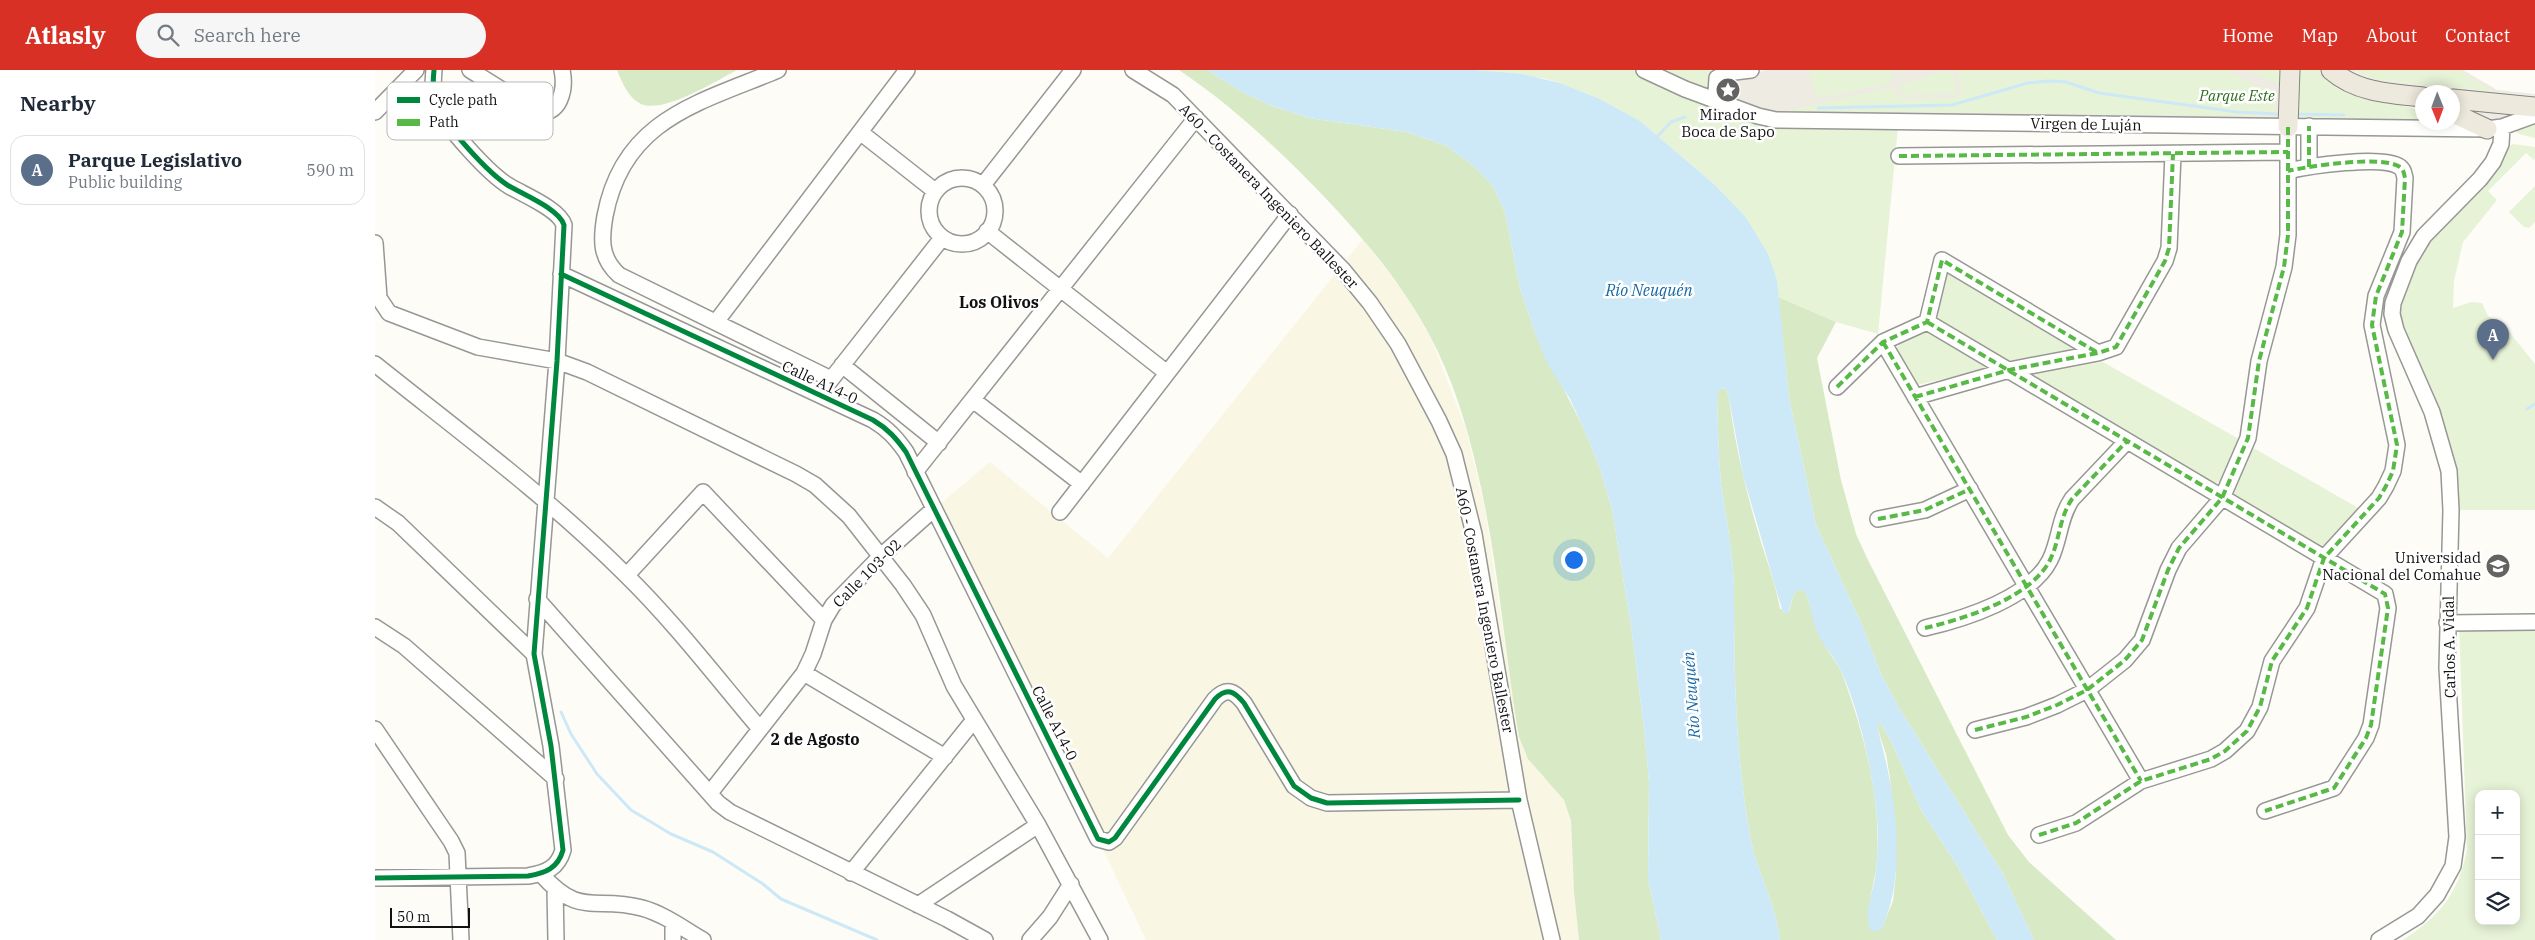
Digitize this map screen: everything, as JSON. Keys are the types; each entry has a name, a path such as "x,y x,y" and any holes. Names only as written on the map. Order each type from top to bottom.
{"main road":[{"path":"2288,127 2290,70"},
{"path":"2331,70 2341,79 2364,88 2415,96"},
{"path":"2460,101 2535,107"},
{"path":"2460,116 2494,128"}],"street":[{"path":"404,82 416,70"},
{"path":"470,70 489,82"},
{"path":"553,108 559,101 563,85 562,70"},
{"path":"778,70 686,109 649,132 616,180 607,205 602,234 602,247 610,267 619,275 831,379"},
{"path":"716,322 907,70"},
{"path":"983,185 1073,70"},
{"name":"A60 - Costanera Ingeniero Ballester","path":"1133,70 1173,95 1343,270 1370,303 1398,344 1439,421 1454,454 1473,534 1519,800 1552,940"},
{"name":"Virgen de Luján","path":"1644,70 1727,104 1776,120 2494,128 2535,115"},
{"path":"1727,104 1716,93 1717,78 1726,73 1751,70"},
{"path":"375,112 387,100"},
{"path":"915,472 1196,118"},
{"path":"2309,126 2309,167"},
{"path":"1975,730 2026,717 2087,690 2115,669 2142,640 2167,570 2179,548 2222,498 2248,438 2259,361 2284,268 2288,234 2288,127"},
{"name":"Carlos A. Vidal","path":"2379,940 2413,920 2428,907 2445,884 2455,859 2457,830 2448,683 2447,623 2451,510 2449,471 2433,412 2396,330 2393,308 2397,291 2416,248 2433,225 2487,171 2501,144 2494,128"},
{"path":"860,132 935,191"},
{"path":"375,878 516,877 541,874 557,864 563,850 555,779 534,654 557,361 564,225 563,220 554,212 507,185 473,154 462,140"},
{"path":"1899,156 2289,152"},
{"path":"1915,397 2009,370 2098,353 2116,347 2121,342 2165,260 2171,238 2173,154"},
{"path":"2039,835 2076,823 2141,781 2211,759 2225,751 2247,731 2260,707 2272,661 2307,608 2324,558 2379,498 2393,471 2397,445 2372,325 2376,296 2402,232 2405,178 2400,167 2391,164 2349,162 2288,171"},
{"path":"953,179 969,179 983,185 990,194 994,204 995,216 987,232 975,242 963,244 952,243 942,238 932,225 928,210 935,191 953,179"},
{"path":"1060,512 1290,214"},
{"path":"987,232 1167,373"},
{"path":"819,395 942,238"},
{"path":"375,243 379,298 389,312 478,347 557,361 605,380 796,474 832,500 881,556 923,615 954,686 1038,825 1100,940"},
{"path":"1927,322 1942,260 2098,353"},
{"name":"Calle A14-0","path":"561,274 885,427 895,437 934,509 1099,839 1109,842 1115,838 1215,699 1221,692 1228,690 1236,693 1244,704 1294,786 1311,798 1327,803 1519,800"},
{"path":"1837,387 1883,342 1927,322"},
{"path":"1927,322 2385,594 2388,602 2371,725 2366,738 2341,781 2334,788 2265,811"},
{"path":"1883,342 2141,781"},
{"path":"375,364 545,500 627,575 760,729"},
{"path":"843,365 939,443"},
{"path":"973,400 1082,484"},
{"path":"1925,628 1965,618 2027,587 2049,562 2066,509 2072,499 2127,441"},
{"path":"1878,519 1925,510 1969,489"},
{"path":"627,575 703,492 824,620"},
{"path":"375,508 398,523 534,654"},
{"name":"Calle 103-02","path":"710,793 804,673 813,654 824,620 833,605 881,556 934,509"},
{"path":"537,599 710,793 730,812 746,822 918,905 985,940"},
{"path":"2447,623 2535,622"},
{"path":"375,627 404,646 555,779"},
{"path":"804,673 945,757"},
{"path":"851,873 975,720"},
{"path":"375,730 451,840 457,853 460,877 461,940"},
{"path":"918,905 1038,825"},
{"path":"541,874 555,889 581,903 641,908 673,922 703,940"},
{"path":"1030,940 1050,917 1071,884"},
{"path":"555,889 556,940"},
{"path":"673,922 673,940"}],"shaded area":[{"path":"1769,70 1808,70 1817,98 1888,84 1893,79 1892,70 1902,70 1902,74 1911,70 1949,70 1958,70 1962,93 1956,98 1902,99 1893,89 1888,88 1785,111 2275,116 2276,92 2250,83 2228,70 2244,70 2279,84 2280,70 2285,70 2281,120 1779,115 1727,99 1720,82","holes":["1949,70 1954,74 1957,93 1905,95 1901,92 1899,86"]},
{"path":"2341,70 2350,70 2377,80 2426,85 2415,85 2415,89 2371,84"},
{"path":"2458,70 2463,70 2497,90 2535,94 2535,101 2460,93 2460,89 2494,92"},
{"path":"2460,108 2511,114 2496,123 2460,109"},
{"path":"1363,239 1406,295 1431,338 1466,429 1485,509 1519,737 1540,774 1553,785 1564,800 1571,821 1574,892 1579,940 1146,940 1098,839 934,509 990,462 1108,558"}],"green space":[{"path":"617,70 737,70 676,101 651,106 641,104 632,98"},
{"path":"1179,70 1207,70 1242,92 1272,106 1309,118 1407,132 1447,146 1475,167 1493,186 1505,212 1520,288 1535,333 1583,427 1598,463 1612,509 1631,626 1644,728 1649,782 1648,878 1661,940 1579,940 1574,892 1571,821 1564,800 1528,759 1519,737 1496,570 1477,470 1458,402 1430,336 1403,291 1371,249 1336,209 1256,131 1212,94"},
{"path":"1473,70 1634,70 1650,79 1763,123 1898,127 1878,334 1836,322 1778,297 1777,280 1745,216 1715,185 1640,121 1600,99 1560,83 1542,78"},
{"path":"1657,70 1721,70 1711,92"},
{"name":"Parque Este","path":"1769,70 2285,70 2282,117 1779,115 1719,91 1748,74"},
{"path":"2294,70 2321,70 2346,89 2415,109 2415,122 2296,120"},
{"path":"2350,70 2458,70 2496,92 2460,88 2460,85 2427,85 2377,80"},
{"path":"2535,122 2535,138 2519,134 2516,131 2518,129"},
{"path":"2513,144 2535,147 2535,158 2534,160 2526,153 2488,191 2497,200 2463,242 2454,281 2453,308 2471,302 2482,303 2488,316 2502,323 2535,364 2535,510 2451,510 2457,506 2401,323 2403,299 2410,275 2422,251 2438,228 2507,147"},
{"path":"2535,186 2535,222 2529,228 2524,227 2509,212"},
{"path":"1949,272 2075,347 2075,349 2011,364 1937,320 1946,273"},
{"path":"1778,297 1836,322 1817,358 1841,480 1856,534 2008,835 2029,862 2116,940 2034,940 2003,874 1899,708 1881,674 1862,625 1816,525 1789,397"},
{"path":"1929,333 1986,366 1987,369 1917,385 1897,352 1897,348 1902,341"},
{"path":"2103,362 2239,439 2223,481 2212,484 2031,376 2033,373"},
{"path":"1720,388 1726,389 1729,398 1746,488 1780,609 1789,611 1797,590 1804,591 1824,643 1841,672 1858,720 1874,789 1878,836 1877,859 1868,916 1882,928 1893,901 1896,873 1890,778 1886,754 1877,727 1880,722 1892,743 1921,810 1958,867 1997,940 1780,940 1778,926 1753,848 1741,773 1735,679 1734,586 1719,462 1717,394"},
{"path":"2250,446 2360,509 2328,543 2319,547 2235,497 2232,491"},
{"path":"2535,622 2535,940 2403,940 2437,913 2453,891 2467,850 2459,623"}],"water":[{"name":"Río Neuquén","path":"1207,70 1473,70 1522,74 1560,83 1600,99 1640,121 1715,185 1745,216 1768,254 1777,280 1789,397 1816,525 1862,625 1881,674 1899,708 2003,874 2034,940 1997,940 1958,867 1921,810 1892,743 1880,722 1877,727 1889,775 1896,828 1897,854 1895,880 1890,905 1882,928 1879,931 1870,930 1868,910 1875,878 1878,840 1877,821 1872,778 1856,710 1839,667 1818,633 1804,591 1797,590 1788,613 1783,613 1743,475 1729,398 1726,389 1721,388 1717,394 1719,462 1731,548 1734,586 1735,679 1741,773 1753,848 1778,926 1780,940 1661,940 1648,878 1649,782 1644,728 1631,626 1612,509 1598,463 1583,427 1570,399 1547,363 1535,333 1520,288 1505,212 1493,186 1475,167 1447,146 1407,132 1309,118 1272,106 1242,92"}],"waterway":[{"path":"1818,108 1952,105 2028,83 2048,81 2066,82 2099,93 2237,112 2277,114"},
{"path":"2296,114 2344,115"},
{"path":"1656,138 1671,122 1685,117"},
{"path":"2527,409 2535,404"},
{"path":"561,712 571,734 597,774 631,810 671,834 713,852 763,884 781,899 877,940"}],"marked path":[{"path":"2309,126 2309,167"},
{"path":"1975,730 2026,717 2057,705 2087,690 2125,660 2142,640 2168,570 2179,548 2222,498 2248,438 2259,361 2284,267 2288,235 2288,127"},
{"path":"1899,156 2288,152"},
{"path":"1915,397 2009,370 2098,353 2116,347 2165,261 2169,248 2173,154"},
{"path":"2039,835 2076,823 2141,781 2211,759 2225,751 2247,731 2260,707 2272,661 2307,608 2324,558 2379,498 2393,471 2397,445 2372,325 2376,296 2402,232 2404,172 2400,167 2378,162 2328,164 2288,171"},
{"path":"1837,387 1883,342 1927,322 1942,260 2098,353"},
{"path":"1927,322 2385,594 2388,608 2371,725 2366,738 2334,788 2265,811"},
{"path":"1883,342 2141,781"},
{"path":"1925,628 1977,613 1995,605 2028,585 2041,573 2050,560 2064,514 2072,499 2127,441"},
{"path":"1878,519 1925,510 1970,489"}],"cycle path":[{"path":"433,82 434,70"},
{"path":"375,878 528,876 550,869 558,861 563,850 551,746 534,654 557,361 564,225 561,219 548,208 500,180 479,161 461,140"},
{"path":"561,274 873,420 899,442 906,452 1098,839 1109,842 1115,838 1215,699 1227,692 1234,693 1244,703 1294,786 1311,798 1327,803 1519,800"}],"place":[{"name":"Mirador Boca de Sapo","path":"1728,90"},
{"name":"Parque Legislativo","path":"2493,360"},
{"name":"Universidad Nacional del Comahue","path":"2498,566"}],"district":[{"name":"Los Olivos","path":"999,302"},
{"name":"2 de Agosto","path":"815,739"}]}
